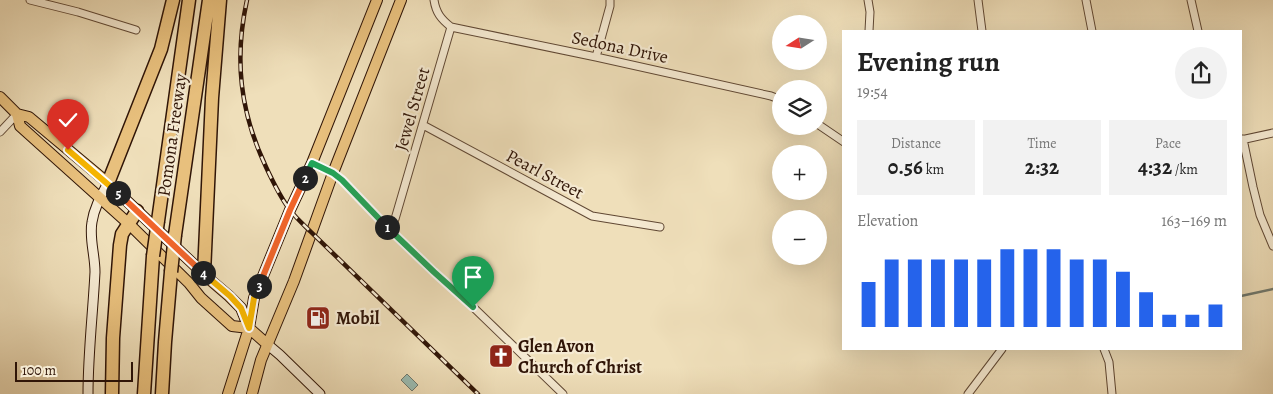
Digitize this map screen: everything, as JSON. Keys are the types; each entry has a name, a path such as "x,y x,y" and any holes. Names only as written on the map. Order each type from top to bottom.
{"highway":[{"path":"108,183 161,49 173,0"},
{"name":"Pomona Freeway","path":"144,394 153,256 189,0"},
{"name":"Pomona Freeway","path":"162,394 164,342 175,235 209,0"},
{"path":"204,273 212,98 220,0"},
{"path":"112,394 113,338 120,246 122,234 137,211"}],"main road":[{"path":"228,394 249,328 254,298 290,210 312,163 377,0"},
{"path":"252,394 267,344 294,281 333,173 401,0"},
{"path":"0,97 17,114 20,126 129,224 189,283 201,298 232,326 249,328"},
{"path":"17,114 29,117 108,183 230,296 241,308 249,328 267,344"}],"street":[{"path":"30,0 78,12 136,30"},
{"path":"434,0 436,11 442,20 451,27"},
{"path":"596,57 610,0"},
{"path":"868,0 870,12 869,30"},
{"path":"978,0 982,30"},
{"path":"1086,0 1092,30"},
{"path":"1192,0 1198,30"},
{"name":"Sedona Drive","path":"451,27 772,96"},
{"name":"Jewel Street","path":"390,230 395,219 451,27"},
{"path":"0,132 17,114"},
{"name":"Pearl Street","path":"423,125 592,216 660,227"},
{"path":"827,130 842,141"},
{"path":"1273,133 1242,140 1260,216 1273,246"},
{"path":"312,163 333,173 342,180 390,230 563,394"},
{"path":"88,394 88,359 95,270 91,230 94,214 108,183"},
{"path":"267,344 320,394"},
{"path":"968,394 1001,350"},
{"path":"1104,350 1109,362 1112,394"}],"water":[{"path":"407,374 418,385 412,391 401,380"}],"waterway":[{"path":"1242,296 1273,289"}],"railway":[{"path":"247,0 243,22 240,64 245,106 257,146 280,195 300,221 478,394"}],"place":[{"name":"Mobil","path":"318,318"},
{"name":"Glen Avon Church of Christ","path":"501,356"}],"route":[{"path":"68,150 108,183 208,278 230,296 241,308 249,328 254,298 290,210 312,163 333,173 342,180 390,230 473,307"}]}
